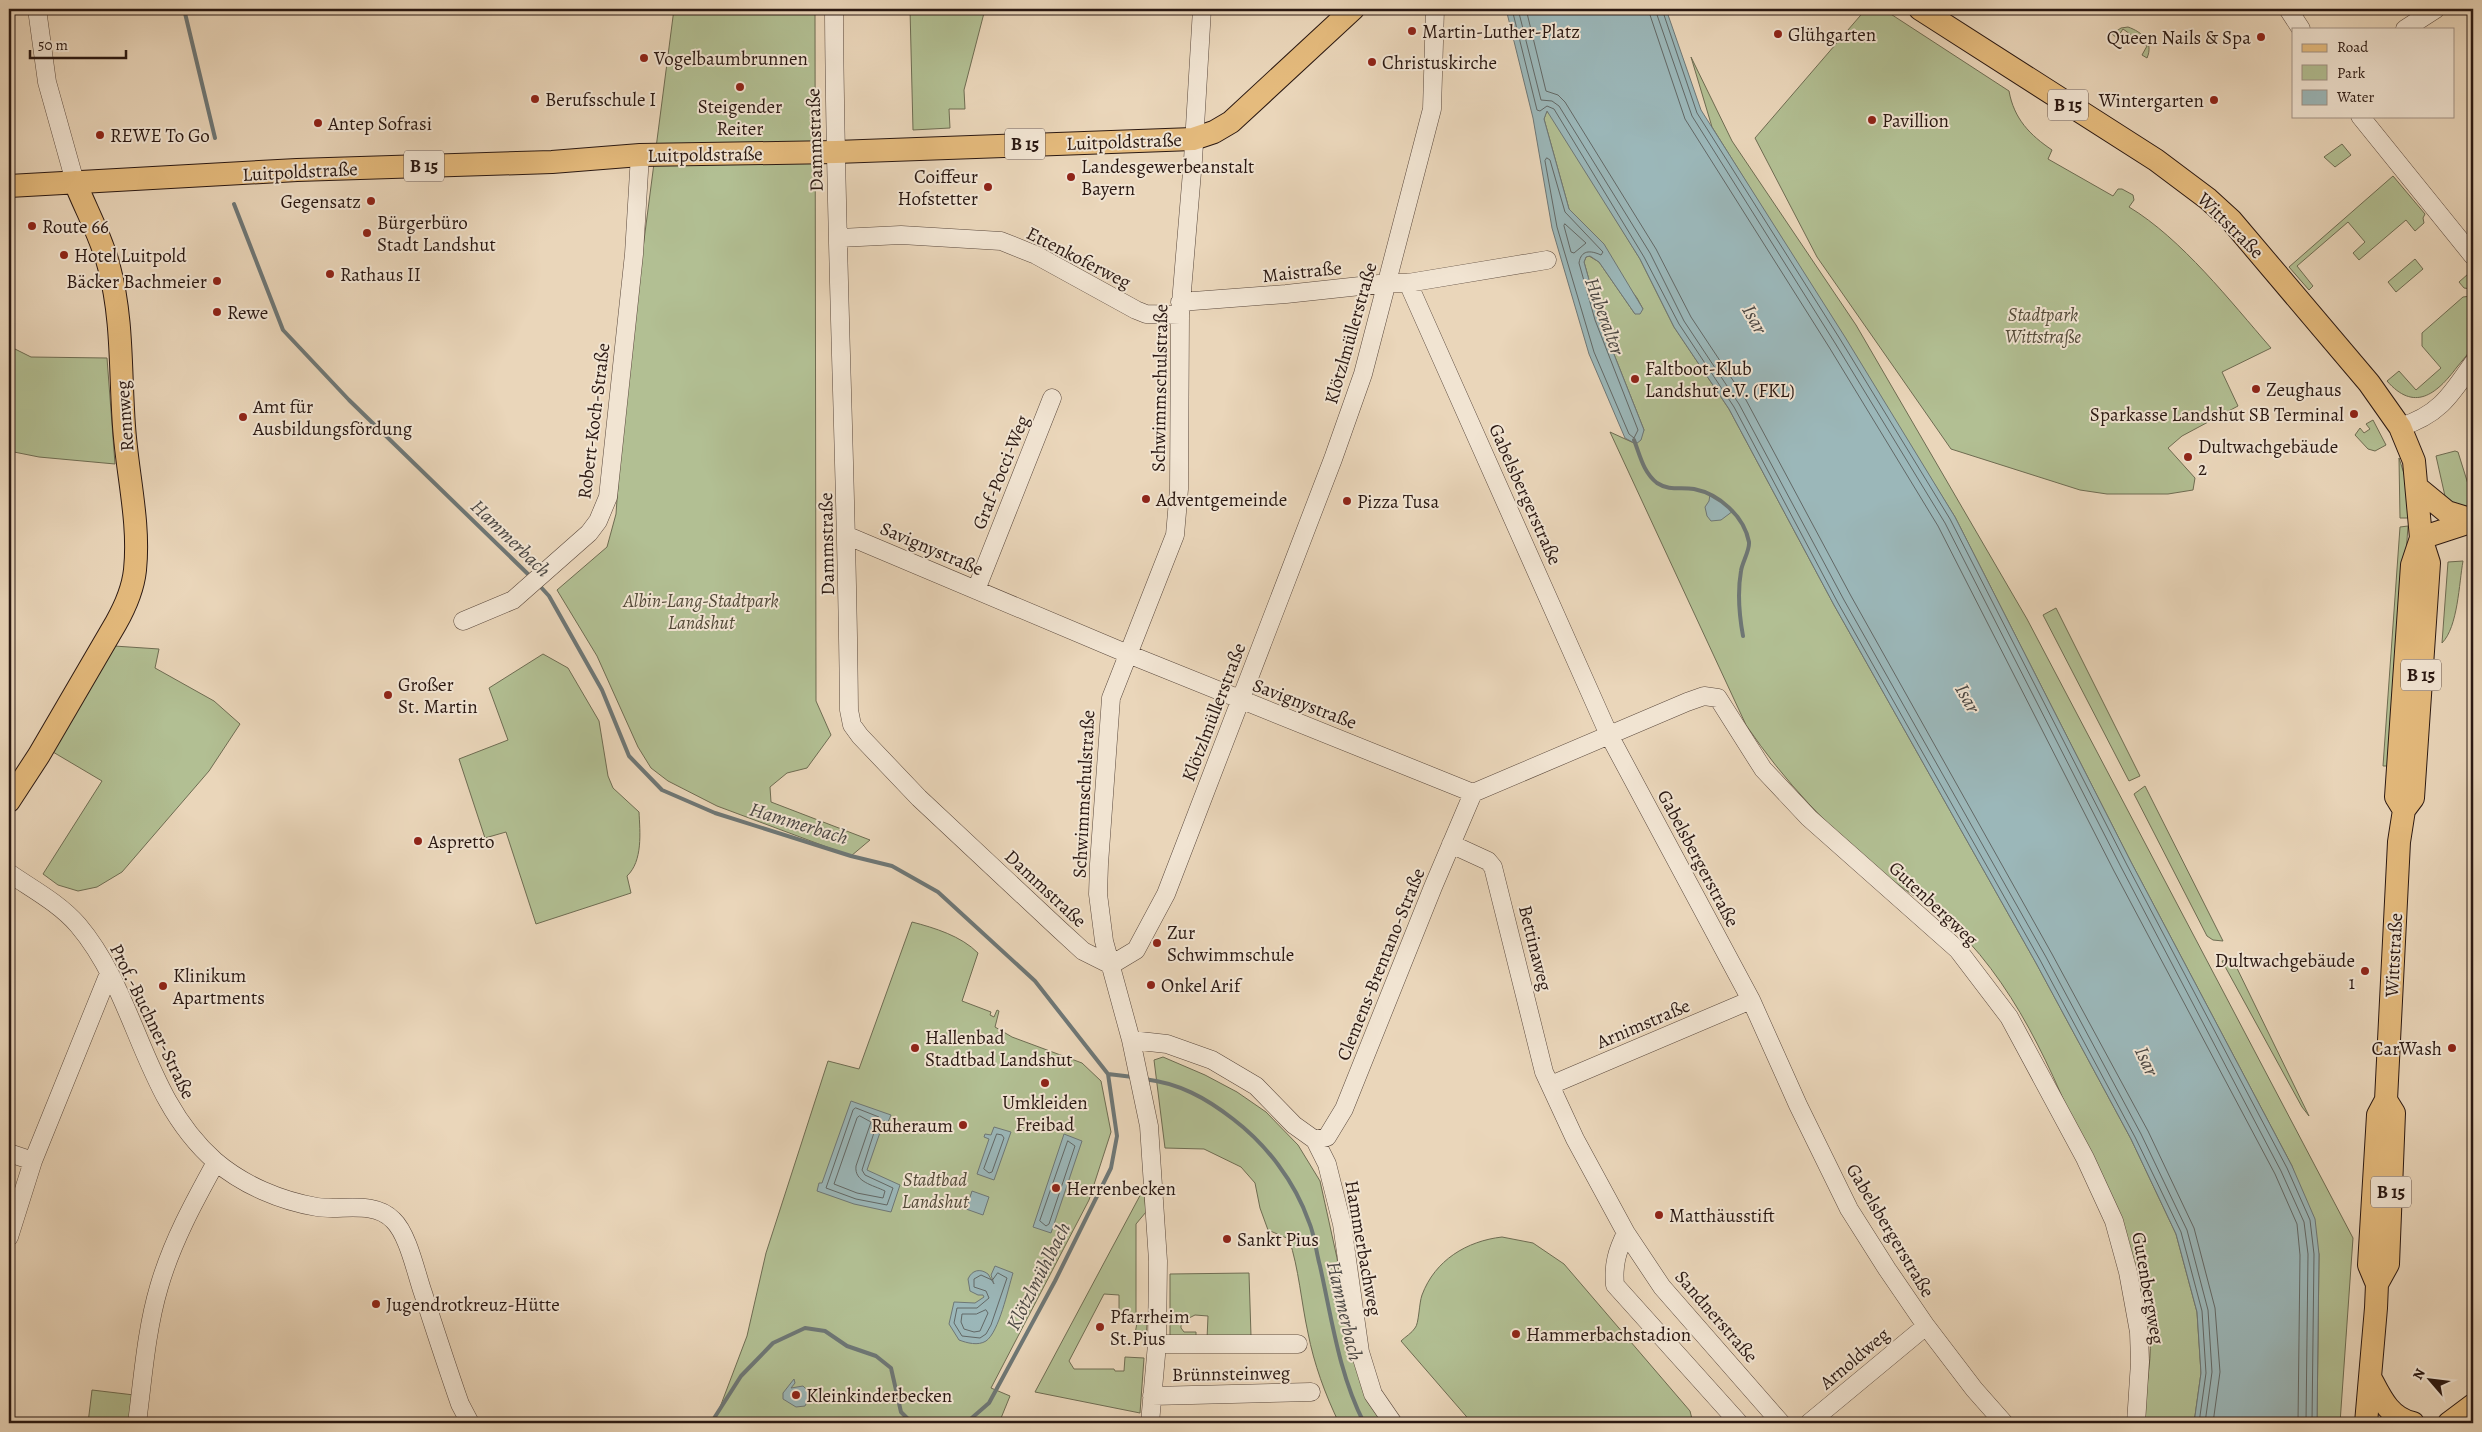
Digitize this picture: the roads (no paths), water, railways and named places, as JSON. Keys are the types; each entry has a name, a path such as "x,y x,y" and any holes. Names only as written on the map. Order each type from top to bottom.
{"main road":[{"name":"Luitpoldstraße","path":"9,186 306,170 552,162 640,155 836,152 1193,139 1214,132 1231,122 1353,9"},
{"name":"Wittstraße","path":"1920,9 2156,160 2208,199 2258,250 2369,384 2400,427 2414,461 2419,489 2421,538 2412,565 2396,797 2404,810 2399,842 2386,1100 2394,1114 2388,1264 2377,1284 2366,1423"},
{"name":"Rennweg","path":"9,801 39,755 116,623 125,605 135,572 135,538 124,426 121,349 115,293 109,264 75,182"},
{"path":"2419,489 2447,512 2473,520"},
{"path":"2421,538 2473,520"},
{"path":"2370,1377 2387,1407 2404,1420 2413,1423"},
{"path":"2449,1423 2473,1405"}],"street":[{"name":"Rennweg","path":"37,9 47,82 75,182"},
{"name":"Dammstraße","path":"834,9 838,269 848,536 849,710 852,725 860,736 919,798 1070,940 1083,951 1111,964"},
{"name":"Schwimmschulstraße","path":"1111,964 1102,924 1098,894 1109,712 1113,689 1175,535 1179,490 1180,309 1193,160 1202,9"},
{"name":"Klötzlmüllerstraße","path":"1111,964 1136,950 1166,894 1333,459 1363,374 1432,109 1435,9"},
{"path":"2288,9 2300,28"},
{"path":"2407,28 2436,9"},
{"path":"2362,118 2473,256"},
{"name":"Robert-Koch-Straße","path":"463,621 513,600 563,557 598,521 608,497 634,254 640,155"},
{"name":"Ettenkoferweg","path":"839,238 901,235 1001,241 1036,255 1146,314 1180,309"},
{"name":"Maistraße","path":"1180,309 1290,294 1388,283 1408,283 1547,260"},
{"name":"Gabelsbergerstraße","path":"1408,283 1609,735 1751,1000 1798,1105 1850,1208 1887,1270 1926,1326 1974,1389 2004,1423"},
{"path":"2400,427 2423,418 2443,404 2473,362"},
{"name":"Graf-Pocci-Weg","path":"976,590 1052,398"},
{"name":"Savignystraße","path":"848,536 1241,701 1473,793"},
{"name":"Gutenbergweg","path":"1609,735 1686,702 1704,696 1718,698 1763,770 1809,818 1958,950 2010,1017 2085,1158 2114,1221 2128,1272 2139,1332 2140,1362 2136,1423"},
{"path":"1473,793 1609,735"},
{"name":"Clemens-Brentano-Straße","path":"1315,1140 1327,1137 1344,1109 1473,793"},
{"name":"Bettinaweg","path":"1451,844 1488,861 1493,867 1544,1072 1551,1085"},
{"name":"Prof.-Buchner-Straße","path":"9,873 65,912 88,938 109,973 160,1088 190,1136 216,1162 238,1178 267,1192 315,1207 374,1209 394,1220 413,1264 460,1404 470,1423"},
{"path":"1070,940 1090,935 1102,924"},
{"path":"1111,964 1131,1040 1149,1126 1158,1261 1156,1344 1150,1423"},
{"path":"9,1237 33,1161 109,973"},
{"name":"Arnimstraße","path":"1551,1085 1751,1000"},
{"name":"Hammerbachweg","path":"1131,1040 1167,1044 1212,1060 1256,1086 1294,1125 1315,1140 1327,1164 1342,1224 1360,1352 1373,1394 1393,1423"},
{"name":"Sandnerstraße","path":"1551,1085 1575,1139 1626,1232 1662,1287 1781,1423"},
{"path":"9,1153 33,1161"},
{"path":"137,1423 149,1335 159,1286 184,1221 216,1162"},
{"path":"1626,1232 1617,1250 1614,1269 1615,1285 1739,1423"},
{"name":"Arnoldweg","path":"1809,1423 1926,1326"},
{"path":"1156,1344 1298,1344"},
{"name":"Brünnsteinweg","path":"1152,1396 1311,1392"}],"water":[{"name":"Isar","path":"1506,9 1666,9 1701,110 1845,337 1955,517 2131,862 2292,1166 2315,1219 2319,1254 2317,1423 2194,1423 2201,1373 2197,1312 2176,1234 2131,1139 2036,963 1834,605 1729,409 1674,327 1640,259 1547,111 1544,119 1569,209 1604,244 1643,309 1640,314 1635,314 1599,262 1590,256 1586,257 1584,262 1600,319 1644,430 1641,440 1636,444 1625,438 1589,354 1552,228 1533,118"},
{"path":"1710,494 1733,511 1721,520 1711,521 1707,516 1705,507 1709,501"},
{"path":"851,1101 891,1115 888,1122 884,1121 867,1170 900,1185 891,1212 854,1204 817,1191 819,1183 822,1183"},
{"path":"994,1127 1011,1132 994,1180 977,1174 989,1139 984,1137 985,1134 991,1135"},
{"name":"Herrenbecken","path":"1064,1134 1082,1141 1051,1233 1033,1227"},
{"path":"972,1191 989,1197 983,1215 966,1209"},
{"path":"995,1266 1013,1273 1003,1310 995,1329 991,1336 983,1343 972,1344 959,1340 949,1324 954,1302 975,1303 984,1297 970,1291 968,1279 974,1272 982,1271 988,1274 994,1284 991,1275"},
{"name":"Kleinkinderbecken","path":"794,1379 795,1383 791,1388 803,1386 808,1391 809,1398 805,1406 796,1407 783,1399 783,1393"}],"waterway":[{"name":"Hammerbach","path":"184,9 215,138"},
{"name":"Hammerbach","path":"234,204 283,330 349,400 531,577"},
{"name":"Huberalter","path":"1634,440 1645,469 1657,483 1671,488 1694,489 1712,496 1729,508 1742,523 1749,542 1739,588 1743,636"},
{"name":"Hammerbach","path":"538,584 549,596 602,690 629,756 662,790 715,813 851,856 892,866 938,892 1035,981 1108,1074 1133,1077"},
{"name":"Klötzlmühlbach","path":"966,1423 989,1403 1055,1281 1111,1168 1117,1136 1108,1074"},
{"name":"Hammerbach","path":"1144,1079 1180,1088 1202,1098 1223,1111 1257,1140 1288,1179 1311,1227 1342,1366 1355,1404 1364,1423"},
{"name":"Klötzlmühlbach","path":"711,1423 741,1376 773,1343 805,1328 825,1331 847,1346 876,1356 891,1368 901,1412 912,1423"}],"place":[{"name":"Martin-Luther-Platz","path":"1412,31"},
{"name":"Glühgarten","path":"1778,34"},
{"name":"Queen Nails & Spa","path":"2261,37"},
{"name":"Vogelbaumbrunnen","path":"644,58"},
{"name":"Christuskirche","path":"1372,62"},
{"name":"Steigender Reiter","path":"740,87"},
{"name":"Berufsschule I","path":"535,99"},
{"name":"Wintergarten","path":"2214,100"},
{"name":"Pavillion","path":"1872,120"},
{"name":"Antep Sofrasi","path":"318,123"},
{"name":"REWE To Go","path":"100,135"},
{"name":"Landesgewerbeanstalt Bayern","path":"1071,177"},
{"name":"Coiffeur Hofstetter","path":"988,187"},
{"name":"Gegensatz","path":"371,201"},
{"name":"Route 66","path":"32,226"},
{"name":"Bürgerbüro Stadt Landshut","path":"367,233"},
{"name":"Hotel Luitpold","path":"64,255"},
{"name":"Rathaus II","path":"330,274"},
{"name":"Bäcker Bachmeier","path":"217,281"},
{"name":"Rewe","path":"217,312"},
{"name":"Faltboot-Klub Landshut e.V. (FKL)","path":"1635,379"},
{"name":"Zeughaus","path":"2256,389"},
{"name":"Sparkasse Landshut SB Terminal","path":"2354,414"},
{"name":"Amt für Ausbildungsfördung","path":"243,417"},
{"name":"Dultwachgebäude 2","path":"2188,457"},
{"name":"Adventgemeinde","path":"1146,499"},
{"name":"Pizza Tusa","path":"1347,501"},
{"name":"Großer St. Martin","path":"388,695"},
{"name":"Aspretto","path":"418,841"},
{"name":"Zur Schwimmschule","path":"1157,943"},
{"name":"Dultwachgebäude 1","path":"2365,971"},
{"name":"Onkel Arif","path":"1151,985"},
{"name":"Klinikum Apartments","path":"163,986"},
{"name":"Hallenbad Stadtbad Landshut","path":"915,1048"},
{"name":"CarWash","path":"2452,1048"},
{"name":"Umkleiden Freibad","path":"1045,1083"},
{"name":"Ruheraum","path":"963,1125"},
{"name":"Herrenbecken","path":"1056,1188"},
{"name":"Matthäusstift","path":"1659,1215"},
{"name":"Sankt Pius","path":"1227,1239"},
{"name":"Jugendrotkreuz-Hütte","path":"376,1304"},
{"name":"Pfarrheim St.Pius","path":"1100,1327"},
{"name":"Hammerbachstadion","path":"1516,1334"},
{"name":"Kleinkinderbecken","path":"796,1395"}],"park label":[{"name":"Stadtpark Wittstraße","path":"2043,325"},
{"name":"Albin-Lang-Stadtpark Landshut","path":"701,611"},
{"name":"Stadtbad Landshut","path":"935,1190"}]}
